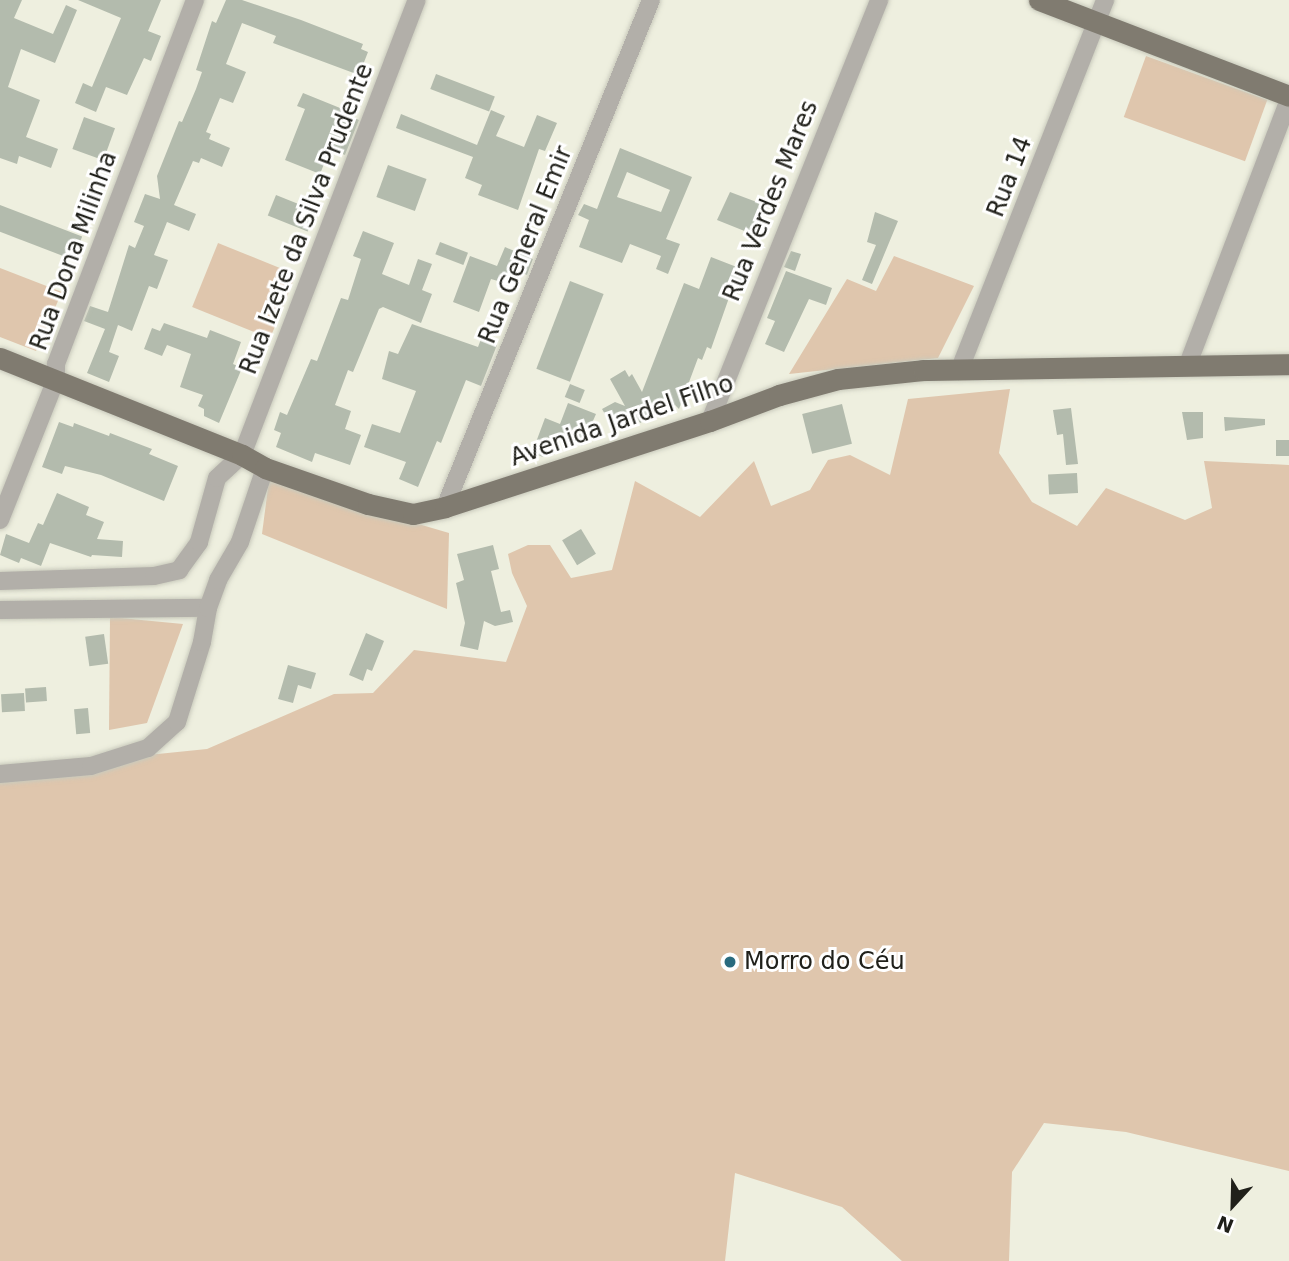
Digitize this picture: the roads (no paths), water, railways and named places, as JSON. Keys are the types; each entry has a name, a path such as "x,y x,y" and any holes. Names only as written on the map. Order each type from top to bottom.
{"main road":[{"path":"1040,0 1289,98"},
{"name":"Avenida Jardel Filho","path":"0,358 242,455 265,468 394,511 413,514 445,507 710,421 779,395 838,379 869,374 959,371 1188,364 1289,364"}],"street":[{"name":"Rua Dona Milinha","path":"0,520 55,379 56,364 195,0"},
{"name":"Rua Izete da Silva Prudente","path":"242,455 417,0"},
{"name":"Rua General Emir","path":"445,507 651,0"},
{"name":"Rua Verdes Mares","path":"710,421 879,0"},
{"name":"Rua 14","path":"959,371 1105,0"},
{"path":"1188,364 1289,98"},
{"path":"0,581 154,576 179,570 199,542 218,478 242,455"},
{"path":"0,774 90,766 148,748 177,722 202,642 208,608 218,580 240,542 265,468"},
{"path":"0,610 208,608"}],"place":[{"name":"Morro do Céu","path":"730,962"}]}
